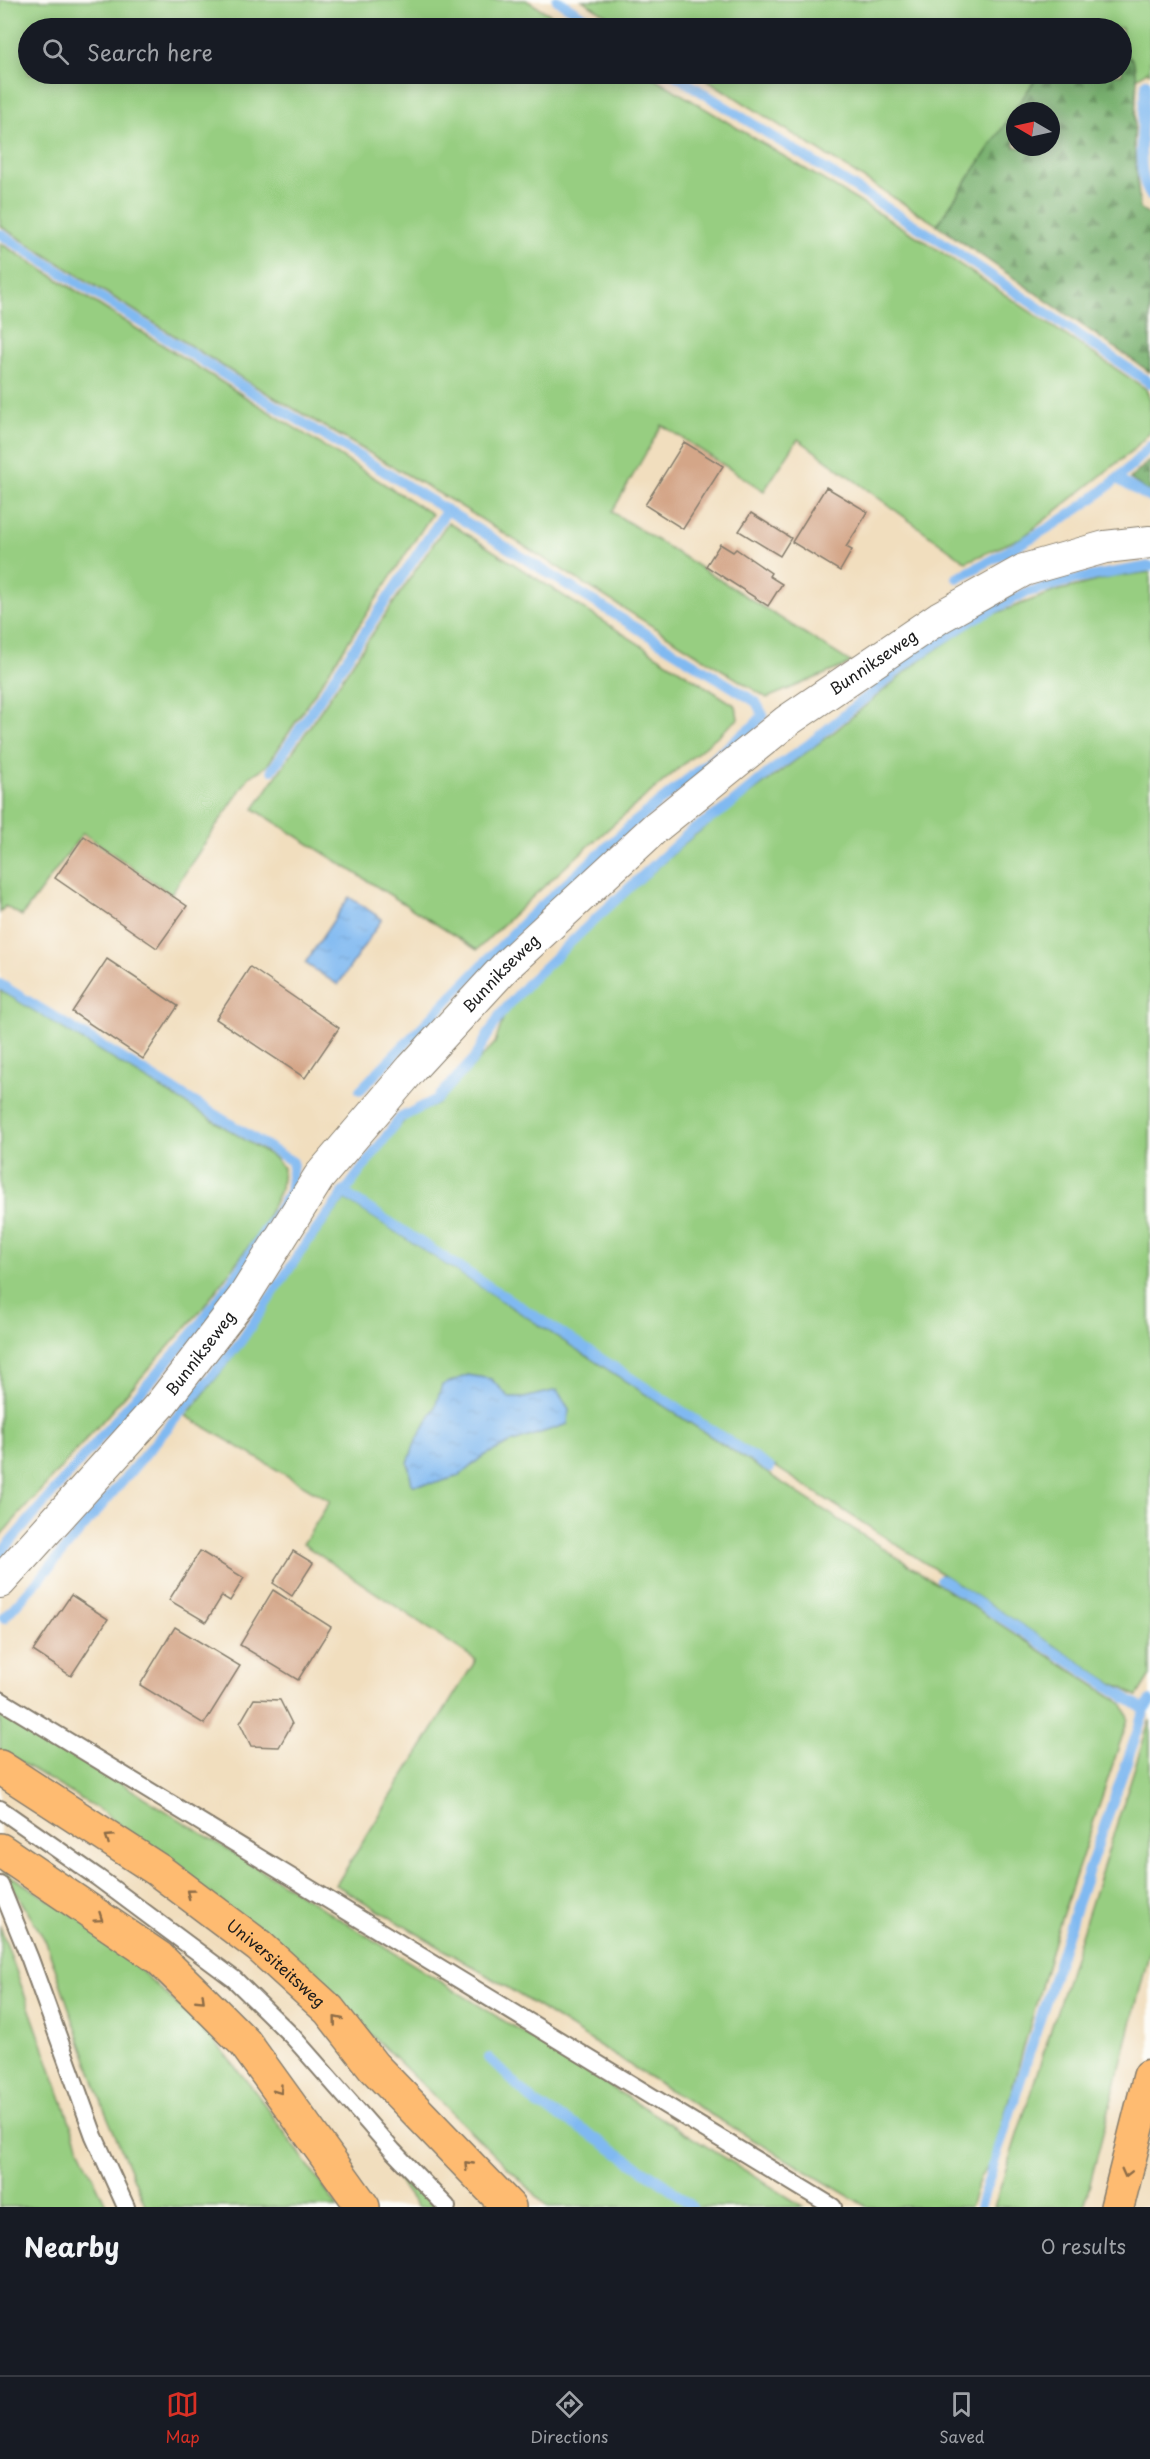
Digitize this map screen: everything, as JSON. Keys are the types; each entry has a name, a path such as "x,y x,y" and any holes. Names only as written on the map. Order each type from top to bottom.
{"main road":[{"name":"Universiteitsweg","path":"0,1767 158,1870 259,1946 328,2010 373,2066 509,2207"},
{"path":"0,1850 159,1958 208,2006 245,2043 363,2207"},
{"path":"1118,2207 1150,2076"}],"street":[{"name":"Bunnikseweg","path":"0,1582 161,1404 243,1298 319,1177 412,1068 507,965 655,828 787,721 940,618 1024,570 1105,547 1150,542"}],"lane":[{"path":"0,1700 833,2207"},
{"path":"0,1809 97,1877 234,1979 293,2037 393,2151 447,2207"},
{"path":"0,1885 30,1959 94,2136 126,2207"}],"green space":[{"path":"0,0 526,0 556,18 18,18 18,84 665,84 926,242 1146,389 1150,399 1150,432 1132,451 1023,537 966,562 798,439 764,491 662,425 612,512 852,663 767,698 457,504 248,382 0,226"},
{"path":"582,0 1150,0 1150,73 1147,71 1137,78 1132,59 1132,18 611,18"},
{"path":"1132,59 1137,78 1134,144 1140,208 1150,215 1150,372 937,225 1006,123 1006,156 1060,156 1060,102 1020,102 1032,84 1132,84"},
{"path":"714,84 1032,84 1020,102 1006,102 1006,123 937,225"},
{"path":"0,243 432,514 267,766 249,777 171,894 83,833 22,916 5,906 0,913"},
{"path":"1150,460 1150,493 1130,479"},
{"path":"448,522 736,706 738,719 605,832 477,950 254,809"},
{"path":"1150,572 1150,1675 1137,1696 1107,1680 347,1191 372,1157 407,1118 438,1104 495,1043 504,1016 530,986 589,929 691,838 835,731 919,661 983,618 1056,591 1113,577"},
{"path":"0,990 275,1158 283,1168 281,1188 262,1228 203,1308 0,1536"},
{"path":"345,1199 1123,1704 1128,1719 1057,1931 990,2165 980,2177 970,2207 867,2207 666,2088 513,1991 336,1885 476,1660 303,1544 330,1501 186,1416 244,1343 309,1246"},
{"path":"0,1708 804,2207 548,2207 341,2005 103,1812 0,1750"},
{"path":"1150,1720 1150,1950 1084,2207 994,2207"},
{"path":"3,1871 77,1917 138,1968 207,2032 257,2094 338,2207 146,2207 104,2109 46,1942"},
{"path":"0,1926 79,2147 107,2207 0,2207"},
{"path":"391,2158 436,2207 417,2207 387,2164"}],"water":[{"path":"349,897 382,919 338,985 305,963"},
{"path":"468,1375 491,1379 510,1398 524,1398 557,1390 569,1409 568,1424 510,1443 482,1457 459,1476 436,1483 412,1485 408,1463 414,1445 435,1407 442,1385"}],"building":[{"path":"684,442 723,466 683,529 645,505"},
{"path":"826,487 868,512 846,547 852,550 840,571 792,542"},
{"path":"751,513 791,538 780,556 739,531"},
{"path":"720,544 733,552 736,549 771,573 769,576 782,584 768,606 706,566"},
{"path":"84,836 187,906 157,948 55,878"},
{"path":"107,959 178,1006 143,1059 72,1012"},
{"path":"250,967 339,1028 305,1078 216,1019"},
{"path":"200,1551 244,1578 230,1601 222,1596 206,1622 169,1600"},
{"path":"293,1551 313,1563 292,1596 273,1583"},
{"path":"273,1590 331,1627 298,1680 240,1645"},
{"path":"71,1595 108,1619 71,1676 33,1651"},
{"path":"175,1627 240,1666 204,1724 140,1685"},
{"path":"254,1699 280,1700 292,1724 279,1747 251,1746 240,1723"}],"waterway":[{"path":"557,0 586,18"},
{"path":"1146,83 1141,156 1142,171 1150,195"},
{"path":"689,84 940,241 1150,383"},
{"path":"0,234 255,394 756,702 763,715 753,726 630,826 528,918 360,1090"},
{"path":"957,578 1035,536 1085,504 1108,487 1150,446"},
{"path":"1117,479 1150,498"},
{"path":"272,770 447,510"},
{"path":"4,1618 241,1341 305,1245 400,1118 437,1099 474,1059 499,1016 530,981 691,831 725,809 772,770 809,744 915,657 974,619 1025,593 1076,579 1150,566"},
{"path":"0,984 293,1162 290,1192 234,1278 193,1333 0,1554"},
{"path":"343,1192 770,1468"},
{"path":"941,1579 1145,1710"},
{"path":"980,2207 1077,1904 1150,1701"},
{"path":"489,2058 536,2104 577,2126 666,2185 692,2207"}]}
